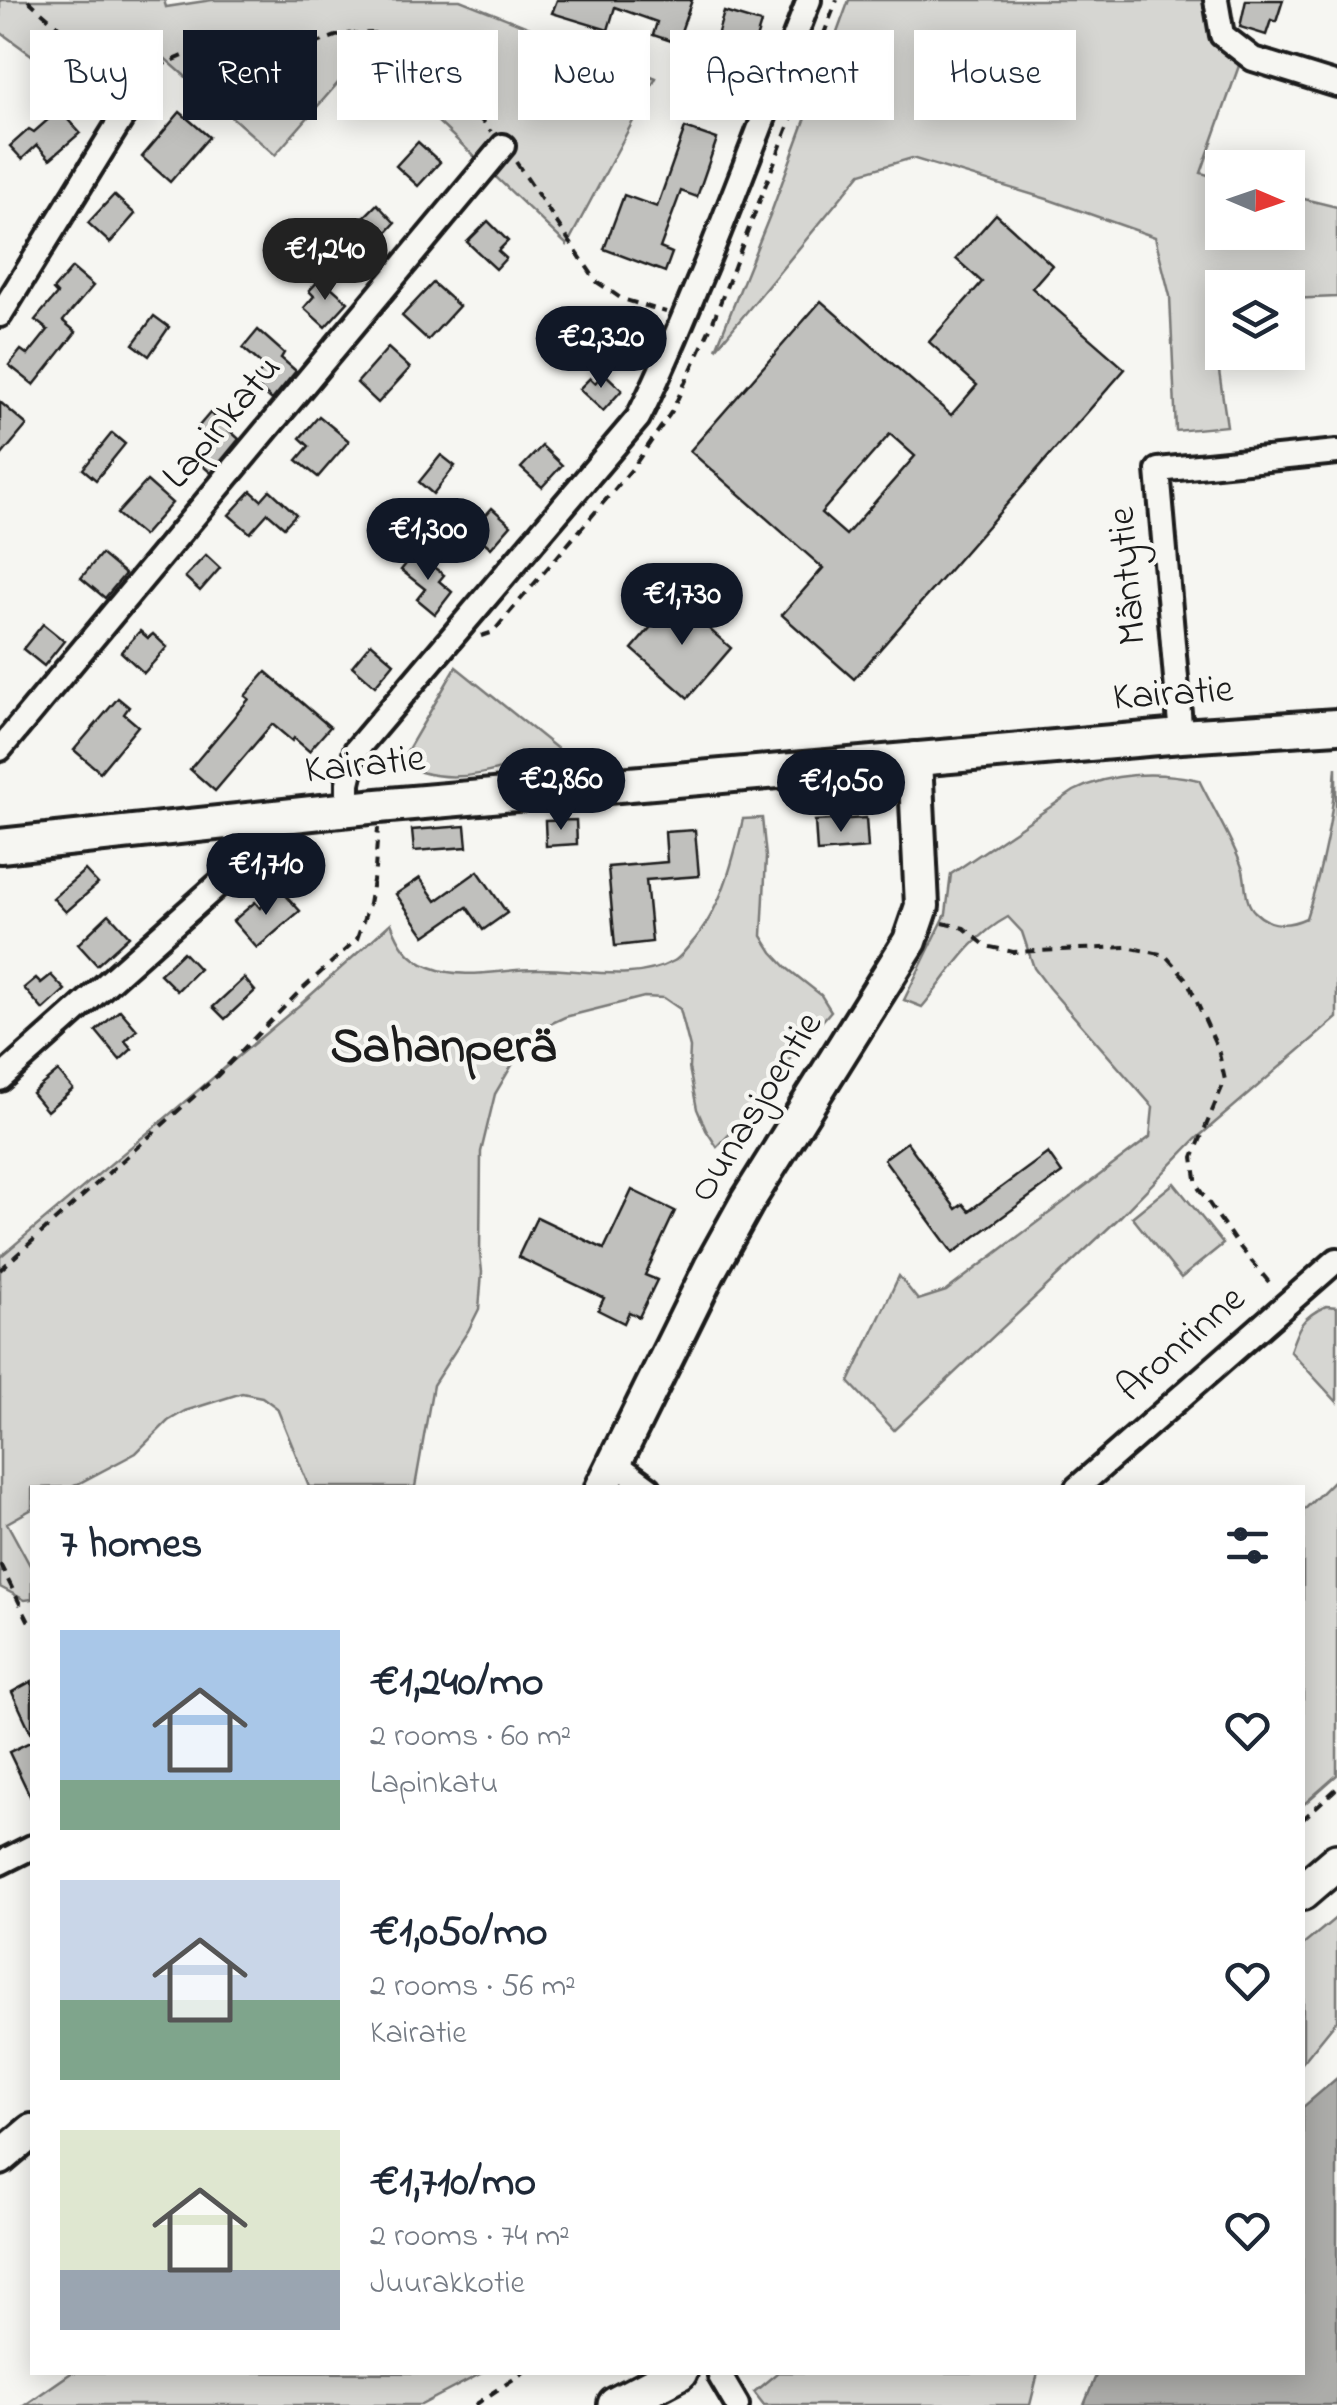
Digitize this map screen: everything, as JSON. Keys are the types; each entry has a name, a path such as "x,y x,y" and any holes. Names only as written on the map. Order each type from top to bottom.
{"main road":[{"name":"Kairatie","path":"0,846 363,808 1181,736 1337,726"},
{"name":"Ounasjoentie","path":"608,1475 747,1202 910,940 922,906 915,760"},
{"path":"1305,1889 1337,1862"},
{"path":"0,2158 30,2133"},
{"path":"616,2405 673,2375"}],"street":[{"path":"363,808 348,783 356,750 638,418 659,379 809,0"},
{"path":"1216,0 1222,36 1253,59 1337,85"},
{"path":"0,315 122,120"},
{"name":"Lapinkatu","path":"0,748 503,146"},
{"name":"Mäntytie","path":"1181,736 1158,470 1337,452"},
{"path":"0,1079 222,881 234,864 238,846 236,823"},
{"name":"Aronrinne","path":"1079,1485 1337,1260"},
{"path":"608,1475 640,1485"},
{"path":"0,1863 30,1848"},
{"path":"720,2376 737,2405"}],"path":[{"path":"28,0 62,30"},
{"path":"163,64 188,54 273,60 341,34 377,33 424,60 460,96 524,172 597,282 622,298 712,324"},
{"path":"0,1270 217,1076 357,938 369,904 375,869 363,808"},
{"path":"933,921 964,928 986,946 1014,952 1127,947 1165,955 1187,980 1218,1049 1225,1080 1193,1157 1197,1186 1286,1304"},
{"path":"0,1564 30,1624"},
{"path":"1305,1817 1337,1788"},
{"path":"476,2405 520,2375"}],"shaded area":[{"path":"0,0 164,0 166,7 212,0 460,0 535,30 518,30 518,120 634,120 567,245 436,120 498,120 498,30 337,30 337,84 317,107 317,30 183,30 183,74 163,57 163,30 30,30 30,54 0,32"},
{"path":"849,0 1209,0 1241,60 1209,150 1205,150 1201,173 1205,174 1205,250 1305,250 1305,199 1337,207 1337,297 1305,298 1305,270 1205,270 1205,370 1219,370 1227,426 1176,431 1170,296 1155,237 912,158 861,173 716,349 805,120 894,120 894,30 838,30"},
{"path":"235,120 306,120 275,155"},
{"path":"456,667 559,750 474,775 439,776 414,768 403,758"},
{"path":"1336,767 1337,1018 1196,1139 1117,1220 894,1430 849,1382 899,1276 918,1300 946,1291 1150,1137 1153,1107 1049,988 1034,968 1022,932 1008,917 971,946 922,1007 904,1000 946,914 951,874 1088,785 1135,775 1183,777 1199,780 1242,867 1251,907 1267,920 1293,923 1306,918 1317,881"},
{"path":"762,818 766,857 762,936 788,969 821,995 831,1011 717,1147 697,1109 689,1068 690,1048 680,1009 664,998 644,997 565,1017 537,1030 525,1043 495,1094 481,1152 479,1309 433,1385 415,1485 308,1485 277,1408 262,1397 242,1393 185,1411 168,1421 136,1453 76,1485 30,1485 30,1510 7,1523 30,1565 30,1599 0,1587 0,1257 391,923 410,955 443,971 470,974 537,969 624,973 658,968 680,956 710,917 730,869 743,819"},
{"path":"1174,1183 1223,1244 1181,1278 1132,1217"},
{"path":"1326,1306 1337,1307 1337,1402 1290,1351 1302,1324"},
{"path":"1337,1477 1337,1775 1305,1803 1305,1509"},
{"path":"1337,1917 1337,2020 1305,2060 1305,1943"},
{"path":"1337,2078 1337,2405 1084,2405 1096,2375 1305,2375 1305,2105"},
{"path":"68,2375 478,2375 421,2405 25,2405"},
{"path":"775,2375 1038,2375 1030,2405 764,2405 754,2392"}],"building":[{"path":"557,0 692,0 682,30 670,30 670,41 653,35 657,22 615,7 608,30 552,13"},
{"path":"1246,0 1283,0 1276,22 1271,20 1266,35 1240,27"},
{"path":"724,12 761,23 759,30 719,30"},
{"path":"180,112 183,120 189,120 209,137 170,182 142,157"},
{"path":"48,120 68,120 80,133 50,159 37,145 22,159 10,146 29,129 34,132"},
{"path":"685,128 717,139 697,197 681,191 660,248 672,253 665,272 604,249 624,195 657,207"},
{"path":"418,142 440,162 418,186 396,166"},
{"path":"114,195 135,214 110,243 88,223"},
{"path":"377,204 395,223 368,253 348,233"},
{"path":"996,214 1052,265 1032,288 1125,369 854,679 782,615 823,568 690,451 821,301 951,415 977,385 929,342 982,282 956,259","holes":["890,434 915,456 846,535 821,513"]},
{"path":"488,221 508,241 498,251 506,258 496,269 467,242"},
{"path":"72,268 93,286 63,321 76,332 34,385 9,365 21,350 28,355 48,330 35,320"},
{"path":"321,278 348,302 325,327 304,308 314,296 309,291"},
{"path":"433,283 459,306 428,340 402,316"},
{"path":"154,316 169,327 149,356 133,344"},
{"path":"258,330 284,353 281,358 296,371 272,400 252,382 265,367 243,348"},
{"path":"388,348 410,368 378,403 357,383"},
{"path":"604,373 622,390 603,411 579,389 590,378 595,383"},
{"path":"0,402 27,425 0,457"},
{"path":"210,413 239,439 211,473 190,455 208,435 198,427"},
{"path":"319,416 349,441 318,477 297,460 309,446 300,438"},
{"path":"112,433 125,444 96,480 83,469"},
{"path":"542,446 562,465 542,487 521,468"},
{"path":"441,455 455,466 433,494 419,482"},
{"path":"147,481 172,503 143,536 117,514"},
{"path":"270,490 296,514 284,527 268,513 250,533 229,515 251,491 261,500"},
{"path":"492,508 511,525 491,548 483,541 477,548 458,531 476,510 484,517"},
{"path":"415,553 444,575 439,581 452,592 435,614 417,599 425,589 401,570"},
{"path":"101,554 125,574 105,598 81,578"},
{"path":"206,555 220,568 200,591 185,577"},
{"path":"675,599 731,648 688,698 632,649"},
{"path":"43,624 64,641 44,666 23,649"},
{"path":"140,631 148,638 153,634 167,647 144,673 121,652"},
{"path":"371,643 394,663 375,686 352,666"},
{"path":"266,672 330,727 309,751 272,724 215,791 190,769 249,699 245,696"},
{"path":"118,698 129,707 124,714 138,726 100,772 74,750"},
{"path":"866,818 868,848 817,852 815,821"},
{"path":"576,820 577,844 546,846 545,821"},
{"path":"465,826 467,847 414,851 412,830"},
{"path":"695,830 699,876 646,880 652,942 615,946 608,867 667,862 665,832"},
{"path":"85,870 98,884 66,912 53,898"},
{"path":"478,871 507,913 483,930 467,907 425,936 396,894 420,878 436,901"},
{"path":"281,890 300,911 257,948 233,921 255,902 260,908"},
{"path":"109,914 129,936 97,965 78,944"},
{"path":"183,952 199,969 177,991 160,974"},
{"path":"51,975 65,990 43,1010 24,988 36,978 41,983"},
{"path":"244,978 255,991 225,1019 213,1007"},
{"path":"120,1010 137,1030 125,1041 132,1049 120,1060 96,1031"},
{"path":"58,1071 73,1089 47,1111 32,1093"},
{"path":"907,1142 956,1209 963,1204 969,1211 1048,1153 1062,1173 953,1253 884,1159"},
{"path":"632,1190 675,1211 645,1275 657,1280 639,1317 629,1312 624,1323 598,1310 604,1298 518,1257 537,1217 604,1249"},
{"path":"30,1682 30,1731 12,1692"},
{"path":"30,1742 30,1796 9,1752"}],"district":[{"name":"Sahanperä","path":"443,1048"}]}
